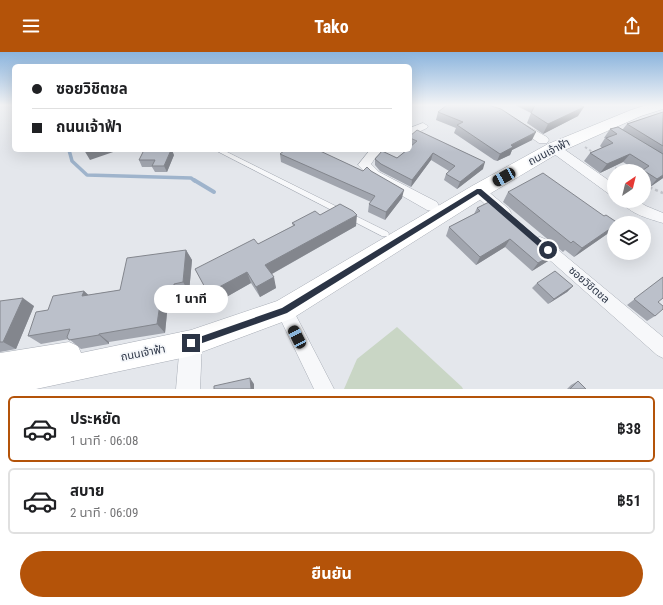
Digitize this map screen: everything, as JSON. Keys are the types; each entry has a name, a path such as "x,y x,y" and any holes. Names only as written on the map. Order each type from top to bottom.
{"main road":[{"name":"ถนนเจ้าฟ้า","path":"0,366 188,334 277,299 432,206 548,144 586,121"},
{"name":"ถนนเจ้าฟ้า","path":"0,383 191,343 284,310 479,191 548,144 575,139 609,128 622,121"}],"street":[{"path":"514,121 607,186"},
{"path":"412,132 423,126"},
{"path":"376,152 372,154 364,165 375,175 432,206"},
{"path":"479,191 514,222"},
{"path":"638,208 663,218"},
{"name":"ซอยวิชิตชล","path":"526,232 663,349"},
{"path":"284,310 324,389"},
{"path":"188,389 191,343"}],"lane":[{"path":"222,152 385,234"}],"path":[{"path":"575,139 595,154"},
{"path":"651,188 663,193"}],"green space":[{"path":"397,327 463,389 344,389 357,359"}],"building":[{"path":"460,121 519,121 536,132 511,145 513,147 500,154 457,125 463,122"},
{"path":"543,121 555,121 548,124"},
{"path":"637,121 663,121 663,146 627,124"},
{"path":"618,127 663,154 663,175 657,179 651,175 651,164 646,164 630,154 607,164 590,153 613,143 606,138 617,134 610,129"},
{"path":"417,130 485,162 460,182 446,174 455,166 433,153 412,180 381,164 375,159 381,152 397,158 404,152 412,152 412,145 417,141 412,139 412,134"},
{"path":"143,152 170,152 164,166 152,166 155,160 139,160"},
{"path":"282,152 322,152 363,171 367,167 371,171 404,190 386,212 369,204 375,196 280,154"},
{"path":"543,173 604,216 608,216 607,231 582,248 573,241 571,243 508,192"},
{"path":"493,200 555,253 538,263 510,239 480,257 449,227 480,211 477,208"},
{"path":"340,204 357,215 265,265 274,277 256,287 247,272 208,293 195,269 254,239 258,244 295,225 292,223 315,211 320,215"},
{"path":"186,250 183,282 174,284 172,303 160,304 157,324 69,340 67,337 70,329 28,336 36,312 48,310 53,296 84,291 82,296 120,290 127,258"},
{"path":"555,271 573,286 554,299 537,283"},
{"path":"663,277 663,298 658,302 663,306 663,309 655,316 634,299"},
{"path":"23,298 3,342 0,342 0,301"},
{"path":"250,378 251,389 214,389 214,386"},
{"path":"578,381 586,389 570,389"}],"waterway":[{"path":"70,152 72,161 87,175 191,178 195,181"},
{"path":"194,180 214,192"}],"route":[{"path":"191,343 284,310 479,191 548,250"}]}
